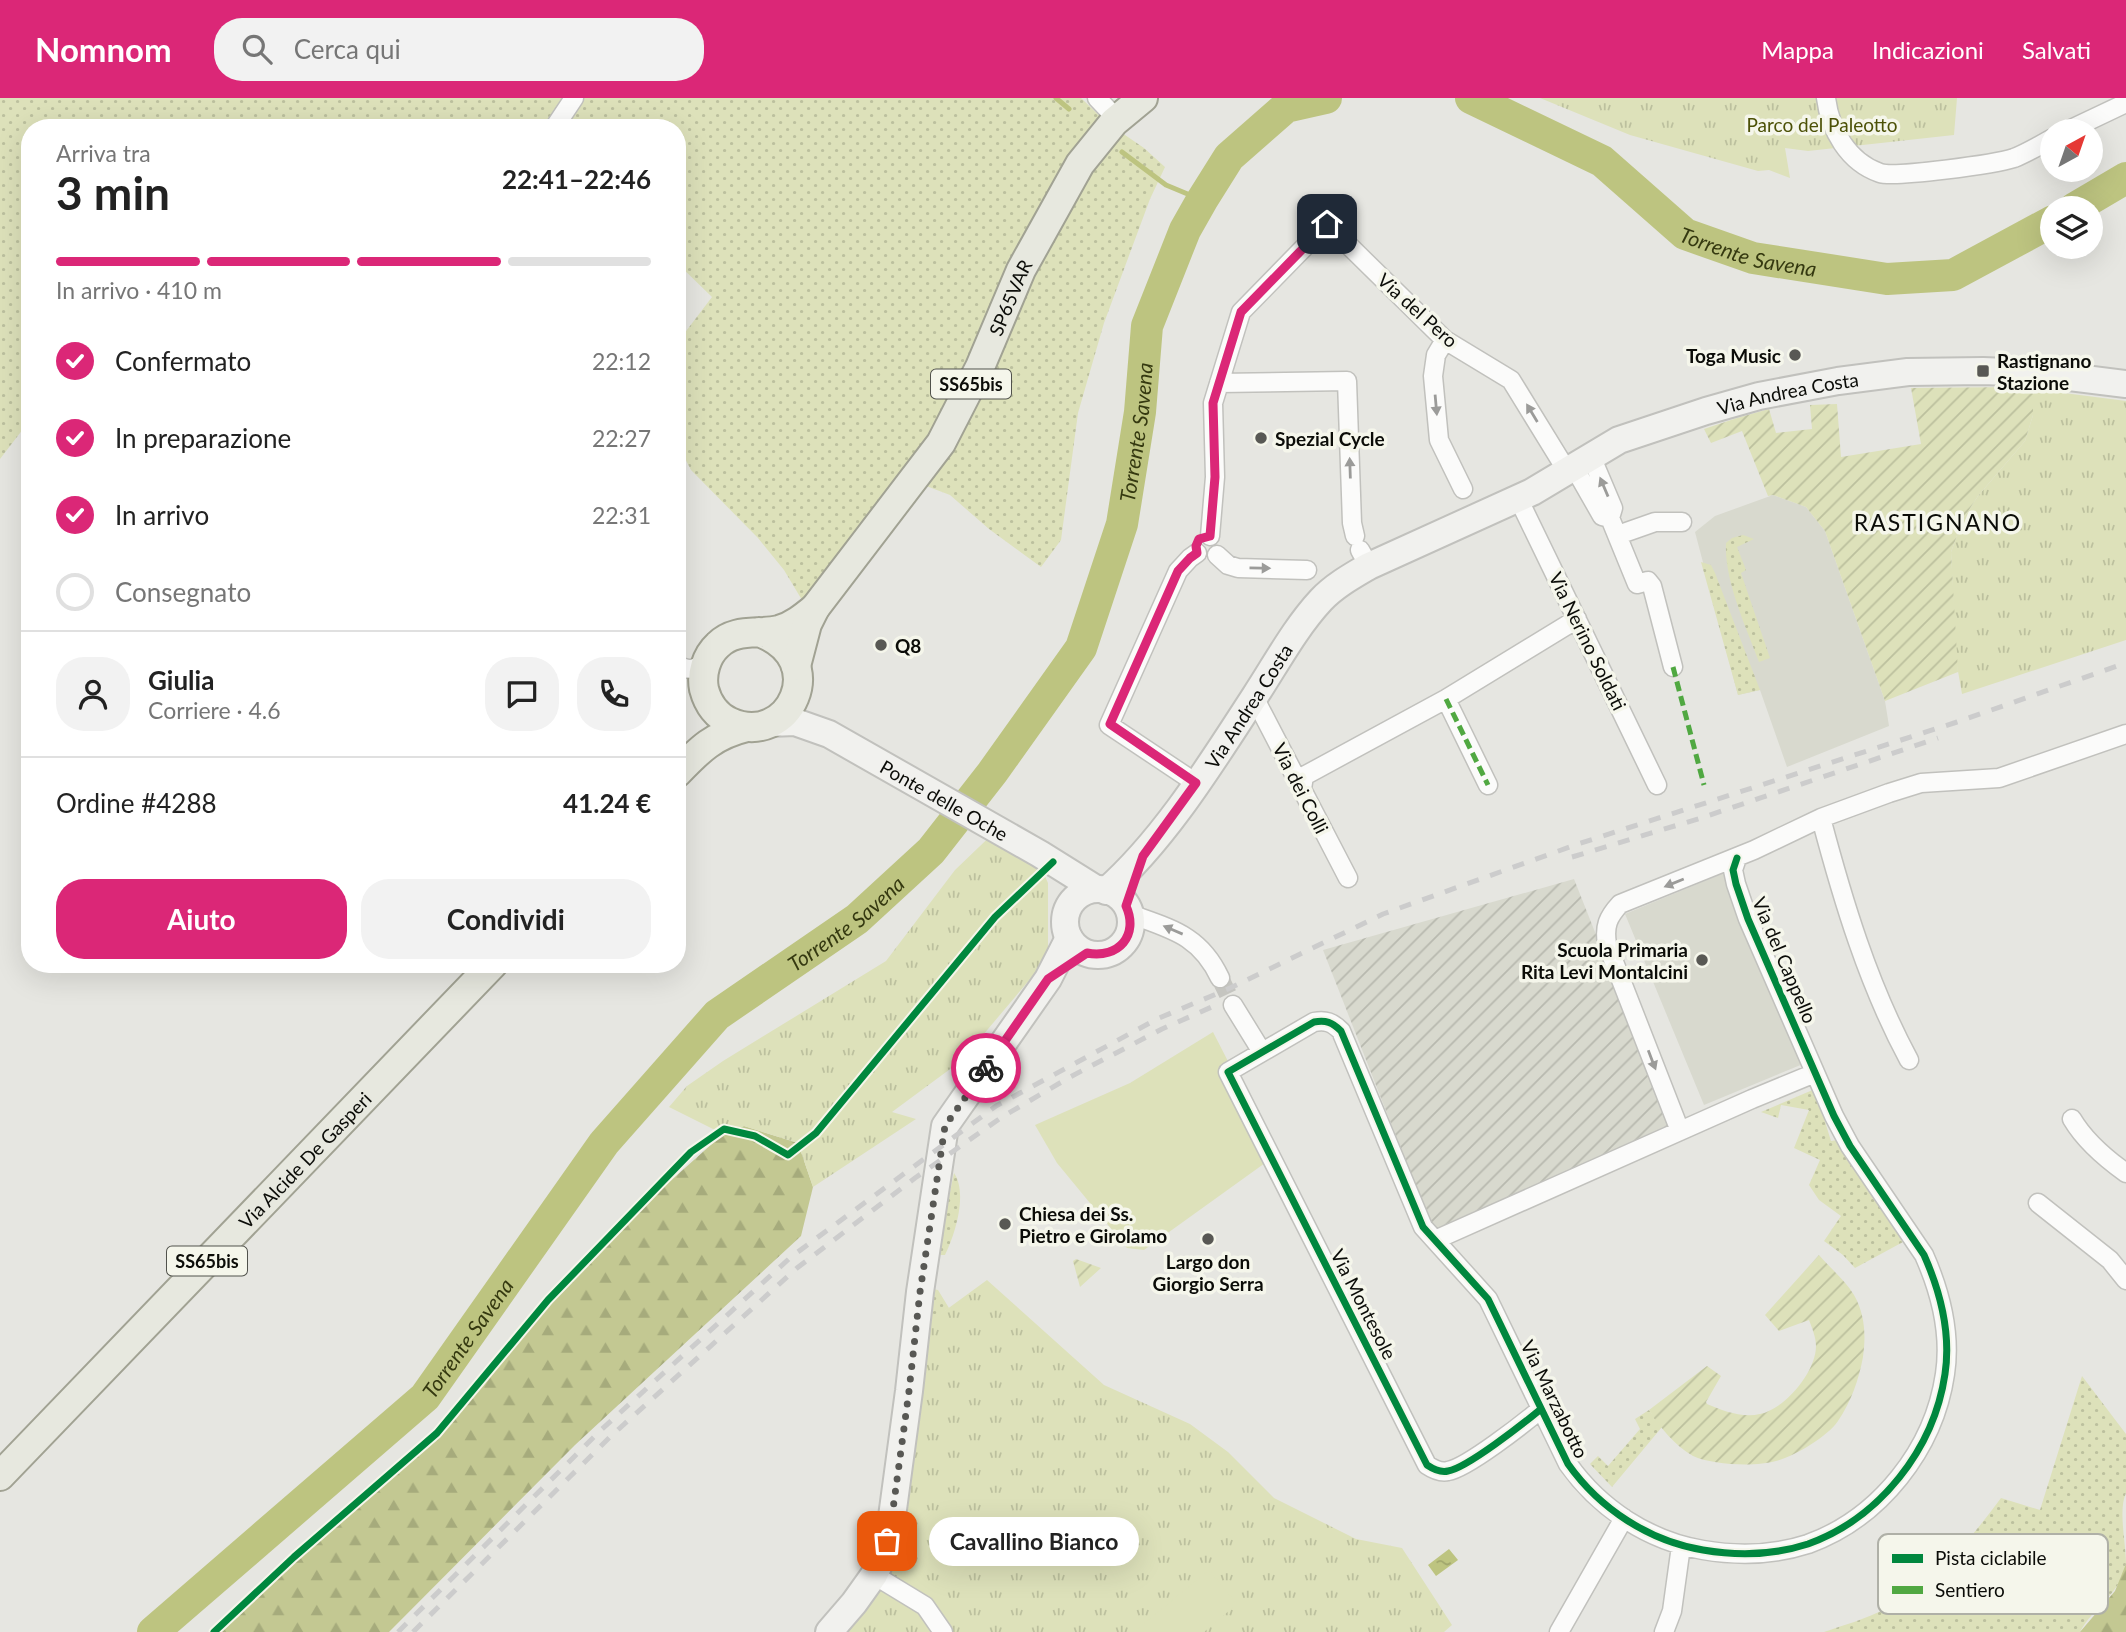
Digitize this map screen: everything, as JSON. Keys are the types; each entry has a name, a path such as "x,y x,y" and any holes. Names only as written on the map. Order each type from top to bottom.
{"main road":[{"name":"SP65VAR","path":"797,677 807,624 815,608 940,443 980,367 1021,270 1080,164 1111,124 1143,98"},
{"name":"Via Andrea Costa","path":"1115,900 1311,613 1318,579 1361,551 1469,502 1518,498 1619,440 1706,411 1798,388 1908,372 1983,371 2037,373 2126,384"},
{"name":"SP65VAR","path":"760,632 779,630 795,624 815,608"},
{"name":"SS65bis","path":"709,657 718,645 730,636 744,632 760,632"},
{"path":"686,764 720,736 780,717 788,709 797,677 785,647 774,637 760,632"},
{"path":"701,749 712,729 704,671 709,657"},
{"name":"Ponte delle Oche","path":"797,677 809,714 829,734"},
{"path":"708,698 726,720 758,725"},
{"name":"Ponte delle Oche","path":"758,725 795,722 829,734 1115,900"},
{"path":"1049,861 1066,883 1068,910 1065,921 1078,946 1104,954 1119,947 1129,933 1115,900 1080,896 1068,910"},
{"path":"829,1632 874,1575 882,1558 891,1524 920,1292 945,1126 1048,979 1078,946"},
{"name":"Via Alcide De Gasperi","path":"0,1476 483,973"}],"street":[{"path":"560,119 574,98"},
{"path":"1097,98 1111,124"},
{"path":"1826,98 1836,133 1850,154 1882,175 1961,167 2013,158 2040,144"},
{"path":"2092,119 2126,103"},
{"name":"Via del Pero","path":"1217,555 1219,544 1210,536 1215,477 1213,403 1241,312 1327,224 1445,340 1511,380 1613,509 1610,517 1637,584 1648,581 1652,586 1673,667"},
{"path":"1445,340 1436,355 1433,376 1439,440 1469,502"},
{"path":"1219,383 1347,381 1352,523 1361,551"},
{"name":"Via Nerino Soldati","path":"1518,498 1657,785"},
{"path":"1618,536 1655,522 1682,522"},
{"path":"1197,553 1196,542 1202,537 1210,536"},
{"path":"1197,553 1206,559 1217,555 1228,565 1238,568 1318,579"},
{"path":"1196,783 1110,724 1178,571 1197,553"},
{"path":"1302,789 1304,776 1446,699 1577,619"},
{"path":"686,668 696,669 709,657"},
{"path":"686,676 708,698"},
{"name":"Via dei Colli","path":"1254,697 1348,878"},
{"path":"1446,699 1488,785"},
{"path":"1680,1131 1607,944 1606,923 1620,904 1737,858 1821,818 1921,783 1999,778 2126,734"},
{"path":"1821,818 1859,945 1892,1029 1909,1060"},
{"name":"Via del Cappello","path":"1737,858 1733,870 1735,884 1815,1073"},
{"path":"1115,900 1189,938 1207,954 1220,978"},
{"path":"1233,1005 1262,1052"},
{"name":"Via Marzabotto","path":"1262,1052 1314,1023 1325,1020 1341,1031 1423,1227 1488,1299 1574,1473 1598,1498 1623,1518 1657,1537 1681,1546 1736,1555 1806,1544 1842,1528 1867,1510 1906,1470 1926,1434 1945,1373 1946,1349 1941,1304 1932,1273 1924,1255 1850,1146 1815,1073"},
{"name":"Via Montesole","path":"1262,1052 1228,1072 1427,1465 1447,1472 1464,1465 1541,1409"},
{"path":"1435,1240 1815,1073"},
{"path":"2072,1119 2079,1131 2098,1150 2126,1173"},
{"path":"2038,1203 2126,1270"},
{"path":"2110,1260 2126,1280"},
{"path":"1559,1632 1623,1518"},
{"path":"1664,1632 1672,1611 1681,1546"},
{"path":"874,1575 925,1606 943,1632"}],"shaded area":[{"path":"1773,495 1806,507 1825,531 1885,701 1889,726 1787,767 1760,690 1738,695 1695,532 1715,516"},
{"name":"Scuola Primaria Rita Levi Montalcini","path":"1724,873 1803,1064 1704,1105 1625,914"},
{"path":"1574,879 1672,1127 1437,1241 1323,950"}],"green space":[{"path":"0,98 1081,98 1106,122 1144,148 1165,167 1150,199 1104,323 1078,413 1061,540 1041,567 989,529 950,495 913,481 808,610 784,570 758,538 691,470 686,460 686,331 712,297 686,272 686,119 21,119 21,432 0,459"},
{"name":"Parco del Paleotto","path":"1540,98 1957,98 1954,135 1808,151 1785,148 1790,178 1769,170 1758,171 1630,135"},
{"path":"1911,388 2033,389 2033,415 2025,441 1978,496 1963,519 1951,552 1958,672 1885,701 1825,531 1806,507 1773,495 1768,496 1742,431 1711,443 1704,429 1769,409 1776,433 1812,429 1810,405 1837,404 1841,457 1921,444"},
{"path":"2033,389 2126,401 2126,640 1962,694 1956,660 1951,552 1963,519 1978,496 2025,441 2033,415"},
{"path":"1743,535 1754,539 1737,547 1746,570 1741,573 1770,658 1759,662 1737,603 1726,557 1726,543"},
{"path":"1701,562 1711,565 1715,573 1760,690 1738,695"},
{"path":"1004,823 1028,838 1048,883 1048,949 1037,971 961,1061 892,1112 916,1119 813,1187 798,1143 744,1126 723,1134 669,1107 687,1086 723,1061 886,961 955,870"},
{"path":"1213,1032 1276,1155 1144,1250 1127,1248 1057,1163 1035,1125 1130,1083"},
{"path":"1815,1089 1831,1141 1838,1140 1903,1242 1855,1268 1824,1241 1841,1216 1819,1200 1809,1185 1820,1160 1794,1148 1809,1110 1781,1105 1778,1118 1761,1112"},
{"path":"744,1126 798,1143 813,1187 801,1236 575,1445 389,1632 220,1632 448,1419 534,1317 638,1210 723,1134"},
{"path":"954,1173 960,1191 956,1226 945,1255 940,1255 939,1245"},
{"path":"1819,1255 1854,1295 1864,1325 1864,1349 1859,1374 1843,1414 1826,1433 1784,1459 1767,1463 1722,1463 1701,1459 1686,1452 1668,1436 1649,1410 1707,1366 1721,1376 1707,1404 1740,1414 1753,1415 1770,1411 1789,1397 1805,1378 1815,1356 1816,1346 1809,1320 1779,1331 1765,1315"},
{"path":"1076,1259 1101,1268 1080,1287 1073,1261"},
{"path":"987,1280 1104,1385 1190,1424 1228,1452 1274,1498 1356,1539 1402,1548 1452,1625 1444,1632 831,1632 863,1592 924,1326"},
{"path":"933,1289 938,1290 949,1308 928,1324"},
{"path":"2082,1376 2126,1434 2126,1493 2122,1517 2126,1564 2123,1575 2108,1597 2108,1534 1973,1534 2001,1498 2040,1510"},
{"path":"1649,1410 1662,1427 1612,1487 1590,1464 1598,1456 1608,1466 1640,1429 1635,1419"},
{"path":"2126,1564 2126,1632 2080,1632 2095,1614 2108,1614 2108,1599 2115,1591"},
{"path":"1209,1570 1237,1604 1204,1632 1135,1631"},
{"path":"1878,1613 2093,1614 2080,1632 1824,1632"}],"water":[{"path":"1449,1549 1458,1560 1436,1576 1428,1565"}],"waterway":[{"path":"1056,98 1069,109"},
{"name":"Torrente Savena","path":"153,1632 425,1397 604,1143 717,1015 857,919 931,851 992,773 1081,648 1122,524 1140,412 1147,326 1185,230 1229,157 1286,107 1326,98"},
{"name":"Torrente Savena","path":"1471,98 1602,161 1685,234 1753,258 1887,279 1953,275 2040,228"},
{"path":"1122,152 1166,185 1202,200"},
{"name":"Torrente Savena","path":"2095,196 2126,178"}],"tunnel":[{"path":"1220,978 1233,1005"}],"railway":[{"path":"398,1632 601,1430 791,1257 996,1106 1157,1019 1228,989 1383,914 1578,844 1957,722 2126,663"},
{"path":"1572,857 1701,818 1938,738"},
{"path":"413,1632 610,1437 797,1268 915,1178 1002,1117 1070,1077 1162,1029 1214,1006"}],"marked path":[{"path":"1673,667 1704,785"},
{"path":"1446,699 1488,785"}],"cycle path":[{"path":"1541,1409 1495,1444 1457,1468 1442,1471 1427,1465 1228,1072 1314,1022 1329,1022 1338,1028 1423,1227 1488,1299 1568,1464 1581,1480 1611,1509 1627,1520 1645,1531 1683,1546 1743,1554 1808,1544 1834,1532 1880,1499 1916,1454 1939,1402 1945,1374 1945,1328 1935,1283 1924,1255 1850,1146 1834,1116 1748,919 1733,870 1737,858"},
{"path":"214,1632 294,1557 437,1433 548,1300 691,1152 724,1129 755,1136 788,1155 816,1133 995,917 1053,862"}],"way so far":[{"path":"887,1541 945,1126 986,1068"}],"place":[{"name":"Toga Music","path":"1795,355"},
{"name":"Rastignano Stazione","path":"1983,371"},
{"name":"Spezial Cycle","path":"1261,438"},
{"name":"Q8","path":"881,645"},
{"name":"Scuola Primaria Rita Levi Montalcini","path":"1702,960"},
{"name":"Chiesa dei Ss. Pietro e Girolamo","path":"1005,1224"},
{"name":"Largo don Giorgio Serra","path":"1208,1239"},
{"name":"Cavallino Bianco","path":"887,1541"}],"district":[{"name":"RASTIGNANO","path":"1938,522"}],"route":[{"path":"986,1068 1048,979 1087,953 1096,955 1112,952 1125,941 1131,924 1126,906 1143,856 1196,783 1110,724 1178,571 1197,553 1196,542 1202,537 1210,536 1215,477 1213,403 1241,312 1327,224"}]}
